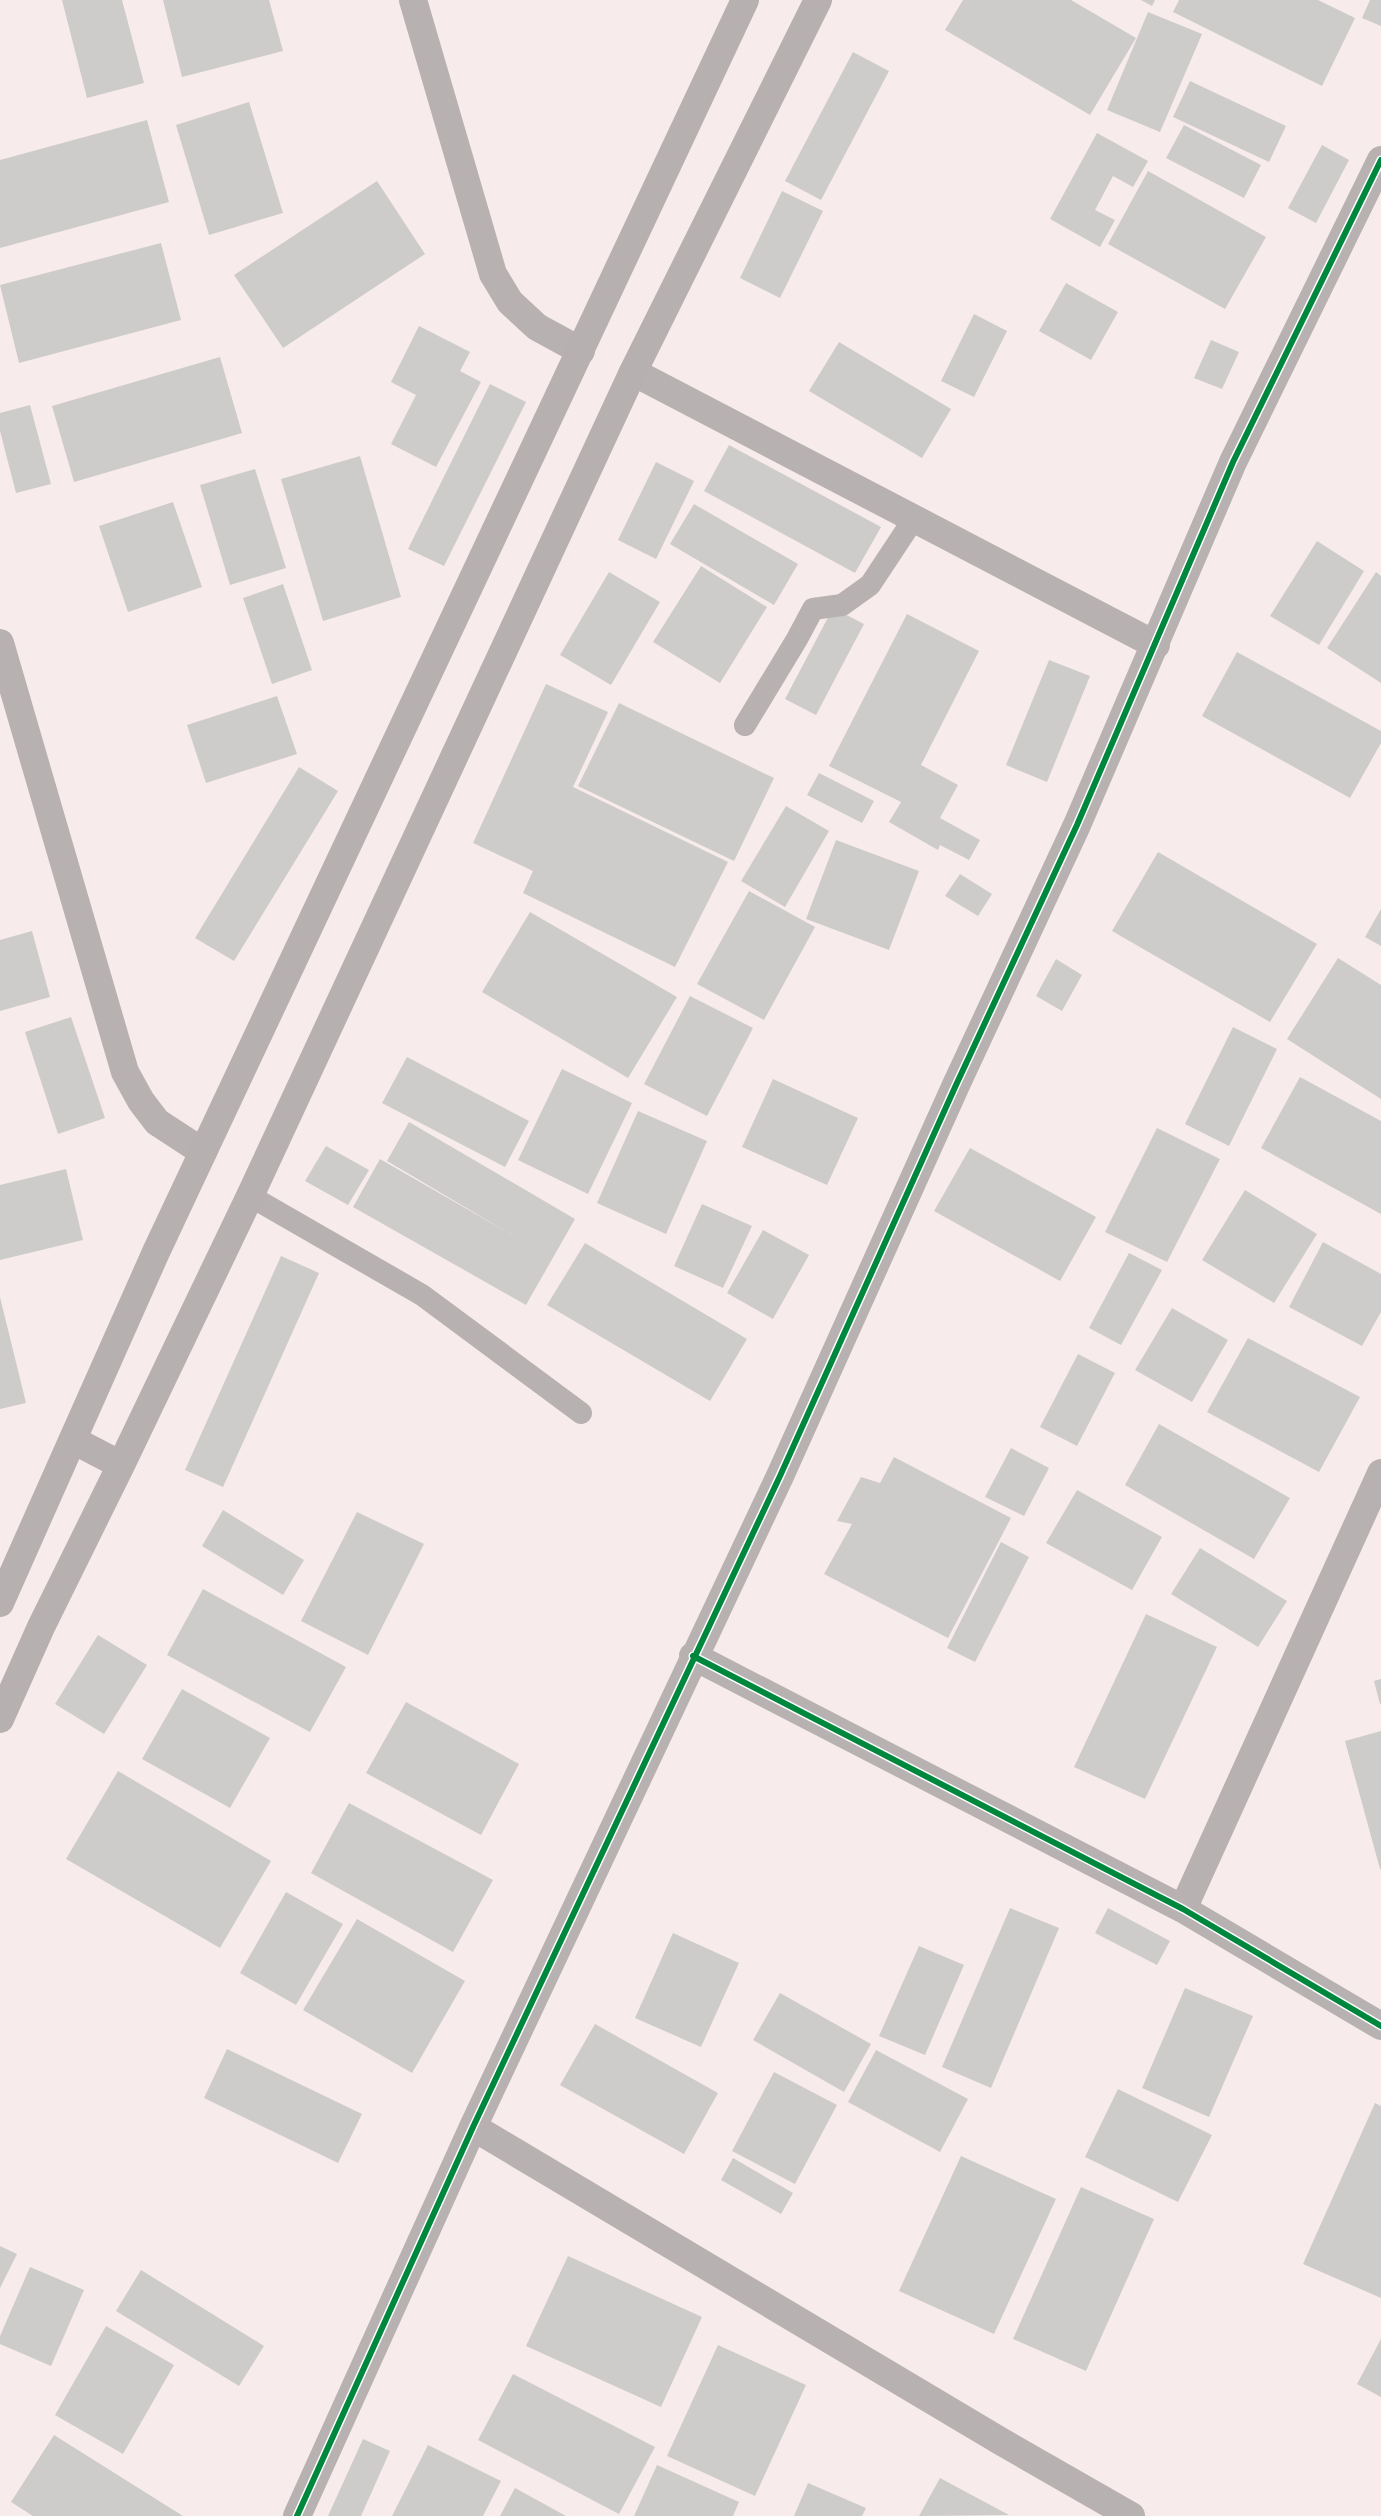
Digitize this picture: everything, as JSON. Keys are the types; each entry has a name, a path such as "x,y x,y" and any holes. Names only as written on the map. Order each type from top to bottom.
{"main road":[{"path":"0,1603 156,1252 745,0"},
{"path":"0,1719 41,1627 122,1465 250,1196 633,372 818,0"},
{"path":"73,1440 122,1465"}],"street":[{"path":"413,0 493,274 510,302 536,327 581,351"},
{"path":"297,2516 473,2127 693,1656 780,1476 956,1085 1077,826 1233,462 1381,160"},
{"path":"633,372 913,520 1156,645"},
{"path":"0,643 125,1072 141,1101 157,1122 203,1152"},
{"path":"1183,1909 1381,1473"},
{"path":"693,1656 1183,1909 1381,2026"},
{"path":"473,2127 1002,2442 1131,2516"}],"lane":[{"path":"745,725 813,609 842,605 870,585 913,520"},
{"path":"250,1196 422,1295 581,1413"}],"building":[{"path":"62,0 122,0 144,83 87,98"},
{"path":"163,0 269,0 283,51 182,77"},
{"path":"963,0 1071,0 1136,38 1090,115 945,30"},
{"path":"1141,0 1155,0 1152,6"},
{"path":"1179,0 1318,0 1355,18 1322,86 1173,12"},
{"path":"1370,0 1381,0 1381,26 1362,18"},
{"path":"1148,12 1202,34 1160,132 1107,110"},
{"path":"853,52 889,71 821,200 785,181"},
{"path":"1190,81 1286,126 1269,162 1173,117"},
{"path":"249,102 283,213 209,235 176,125"},
{"path":"147,120 169,202 0,248 0,160"},
{"path":"1184,125 1261,165 1244,198 1166,158"},
{"path":"1097,133 1148,161 1133,187 1113,176 1095,210 1115,220 1100,247 1050,219"},
{"path":"1322,145 1349,160 1316,223 1288,208"},
{"path":"1148,171 1266,237 1225,309 1108,244"},
{"path":"377,181 425,254 283,348 234,275"},
{"path":"782,191 823,211 780,298 740,278"},
{"path":"161,243 181,320 19,363 0,285"},
{"path":"1066,283 1118,312 1091,360 1039,331"},
{"path":"974,314 1007,331 974,397 941,381"},
{"path":"419,326 470,352 460,371 481,382 436,467 391,444 416,395 391,382"},
{"path":"1211,340 1239,352 1222,389 1194,378"},
{"path":"839,342 951,409 922,458 809,391"},
{"path":"220,357 242,433 74,482 52,406"},
{"path":"490,384 526,402 444,566 408,549"},
{"path":"30,405 51,484 16,493 0,431 0,413"},
{"path":"729,445 881,527 855,573 704,491"},
{"path":"360,456 401,597 323,621 281,479"},
{"path":"656,462 694,481 656,559 618,540"},
{"path":"255,469 286,568 230,585 200,485"},
{"path":"173,502 202,587 128,612 99,526"},
{"path":"694,504 798,564 774,605 670,544"},
{"path":"1317,541 1364,571 1319,645 1270,616"},
{"path":"701,566 767,607 720,683 653,642"},
{"path":"609,572 660,602 611,685 560,655"},
{"path":"1376,572 1381,576 1381,683 1327,648"},
{"path":"283,584 312,670 272,684 243,598"},
{"path":"833,608 864,624 816,715 785,699"},
{"path":"907,614 979,651 921,765 958,785 940,818 980,840 969,860 940,845 938,850 889,822 901,802 829,766"},
{"path":"1237,652 1381,731 1381,743 1350,798 1202,716"},
{"path":"1049,660 1090,676 1047,782 1006,765"},
{"path":"546,684 608,712 573,787 728,862 675,967 523,893 533,871 473,843"},
{"path":"277,696 297,754 206,783 187,725"},
{"path":"619,703 774,778 734,861 578,786"},
{"path":"299,767 338,791 234,961 195,938"},
{"path":"819,773 874,801 862,823 807,795"},
{"path":"786,806 829,831 785,907 741,881"},
{"path":"836,840 919,871 889,950 806,919"},
{"path":"1158,852 1317,944 1270,1022 1112,931"},
{"path":"960,874 992,894 978,916 945,896"},
{"path":"749,891 815,927 764,1020 697,984"},
{"path":"1381,909 1381,946 1365,937"},
{"path":"530,912 677,997 628,1078 482,992"},
{"path":"32,931 50,997 0,1011 0,940"},
{"path":"1338,958 1381,985 1381,1099 1287,1039"},
{"path":"1056,959 1082,975 1062,1011 1036,996"},
{"path":"690,996 753,1028 707,1116 644,1084"},
{"path":"71,1017 105,1118 58,1134 25,1032"},
{"path":"1233,1027 1277,1049 1229,1146 1185,1124"},
{"path":"407,1057 529,1121 505,1167 382,1103"},
{"path":"562,1069 632,1103 588,1194 518,1160"},
{"path":"1300,1077 1381,1121 1381,1214 1261,1148"},
{"path":"773,1079 858,1118 827,1185 742,1147"},
{"path":"638,1111 707,1141 666,1234 597,1203"},
{"path":"409,1122 575,1219 526,1305 353,1207 380,1159 519,1239 387,1161"},
{"path":"1157,1128 1220,1159 1167,1262 1105,1232"},
{"path":"326,1146 369,1170 348,1205 305,1181"},
{"path":"970,1148 1096,1217 1060,1281 934,1211"},
{"path":"66,1169 83,1240 0,1260 0,1185"},
{"path":"1245,1190 1317,1234 1274,1303 1202,1260"},
{"path":"702,1204 752,1226 723,1288 674,1266"},
{"path":"763,1230 809,1255 773,1319 727,1293"},
{"path":"1323,1242 1381,1274 1381,1312 1362,1346 1289,1307"},
{"path":"585,1243 747,1339 710,1401 547,1305"},
{"path":"1129,1253 1162,1270 1121,1345 1089,1328"},
{"path":"281,1256 319,1273 223,1487 185,1470"},
{"path":"0,1297 26,1403 0,1409"},
{"path":"1172,1308 1228,1340 1192,1402 1135,1370"},
{"path":"1248,1338 1360,1397 1319,1472 1207,1412"},
{"path":"1078,1354 1115,1373 1077,1446 1040,1427"},
{"path":"1159,1424 1290,1498 1254,1559 1125,1485"},
{"path":"1011,1448 1049,1468 1024,1516 985,1497"},
{"path":"894,1457 1011,1518 948,1638 824,1574 852,1524 837,1521 861,1477 880,1483"},
{"path":"1077,1490 1162,1537 1132,1590 1046,1543"},
{"path":"223,1510 304,1560 283,1595 202,1546"},
{"path":"357,1512 424,1544 368,1655 301,1621"},
{"path":"1001,1542 1029,1557 975,1662 947,1648"},
{"path":"1200,1548 1287,1601 1258,1647 1171,1594"},
{"path":"203,1589 346,1667 310,1732 167,1655"},
{"path":"1146,1614 1217,1647 1145,1799 1074,1767"},
{"path":"98,1635 147,1665 104,1734 55,1704"},
{"path":"1381,1679 1381,1704 1380,1704 1374,1681"},
{"path":"182,1689 270,1738 230,1808 142,1759"},
{"path":"406,1702 519,1764 481,1835 366,1773"},
{"path":"1381,1731 1381,1869 1380,1869 1345,1741"},
{"path":"118,1771 271,1861 220,1948 66,1859"},
{"path":"349,1803 493,1880 453,1952 311,1873"},
{"path":"286,1892 343,1924 296,2005 240,1973"},
{"path":"1010,1908 1059,1928 991,2088 942,2067"},
{"path":"1108,1908 1170,1941 1157,1965 1095,1933"},
{"path":"357,1919 465,1981 412,2073 303,2010"},
{"path":"673,1933 739,1963 701,2047 635,2018"},
{"path":"919,1946 964,1965 925,2055 879,2036"},
{"path":"1185,1988 1253,2016 1209,2117 1142,2088"},
{"path":"780,1993 871,2044 844,2092 753,2040"},
{"path":"595,2024 718,2093 684,2154 560,2085"},
{"path":"227,2049 362,2114 338,2163 204,2098"},
{"path":"876,2050 968,2099 940,2152 848,2102"},
{"path":"774,2072 837,2105 795,2184 732,2151"},
{"path":"1118,2089 1212,2135 1178,2202 1085,2157"},
{"path":"1375,2103 1381,2106 1381,2298 1303,2264"},
{"path":"961,2156 1056,2199 994,2334 899,2291"},
{"path":"733,2158 793,2193 781,2214 721,2180"},
{"path":"1081,2187 1154,2219 1086,2371 1013,2339"},
{"path":"0,2246 17,2254 0,2288"},
{"path":"568,2256 702,2317 661,2407 526,2346"},
{"path":"30,2267 84,2290 51,2366 0,2344 0,2336"},
{"path":"141,2270 264,2346 239,2386 116,2311"},
{"path":"106,2326 174,2365 123,2454 55,2415"},
{"path":"1381,2339 1381,2397 1357,2384"},
{"path":"718,2345 806,2385 755,2496 667,2456"},
{"path":"513,2374 655,2447 619,2514 478,2440"},
{"path":"54,2435 183,2516 33,2516 11,2502"},
{"path":"363,2439 390,2451 361,2516 328,2516"},
{"path":"428,2445 501,2481 483,2516 392,2516"},
{"path":"657,2465 739,2502 733,2516 634,2516"},
{"path":"940,2478 1009,2515 919,2516"},
{"path":"808,2483 866,2508 862,2516 794,2516"},
{"path":"515,2488 566,2516 500,2516"}],"cycle path":[{"path":"297,2516 473,2127 780,1476 956,1085 1077,825 1233,462 1381,160"},
{"path":"693,1656 1183,1909 1381,2026"}]}
